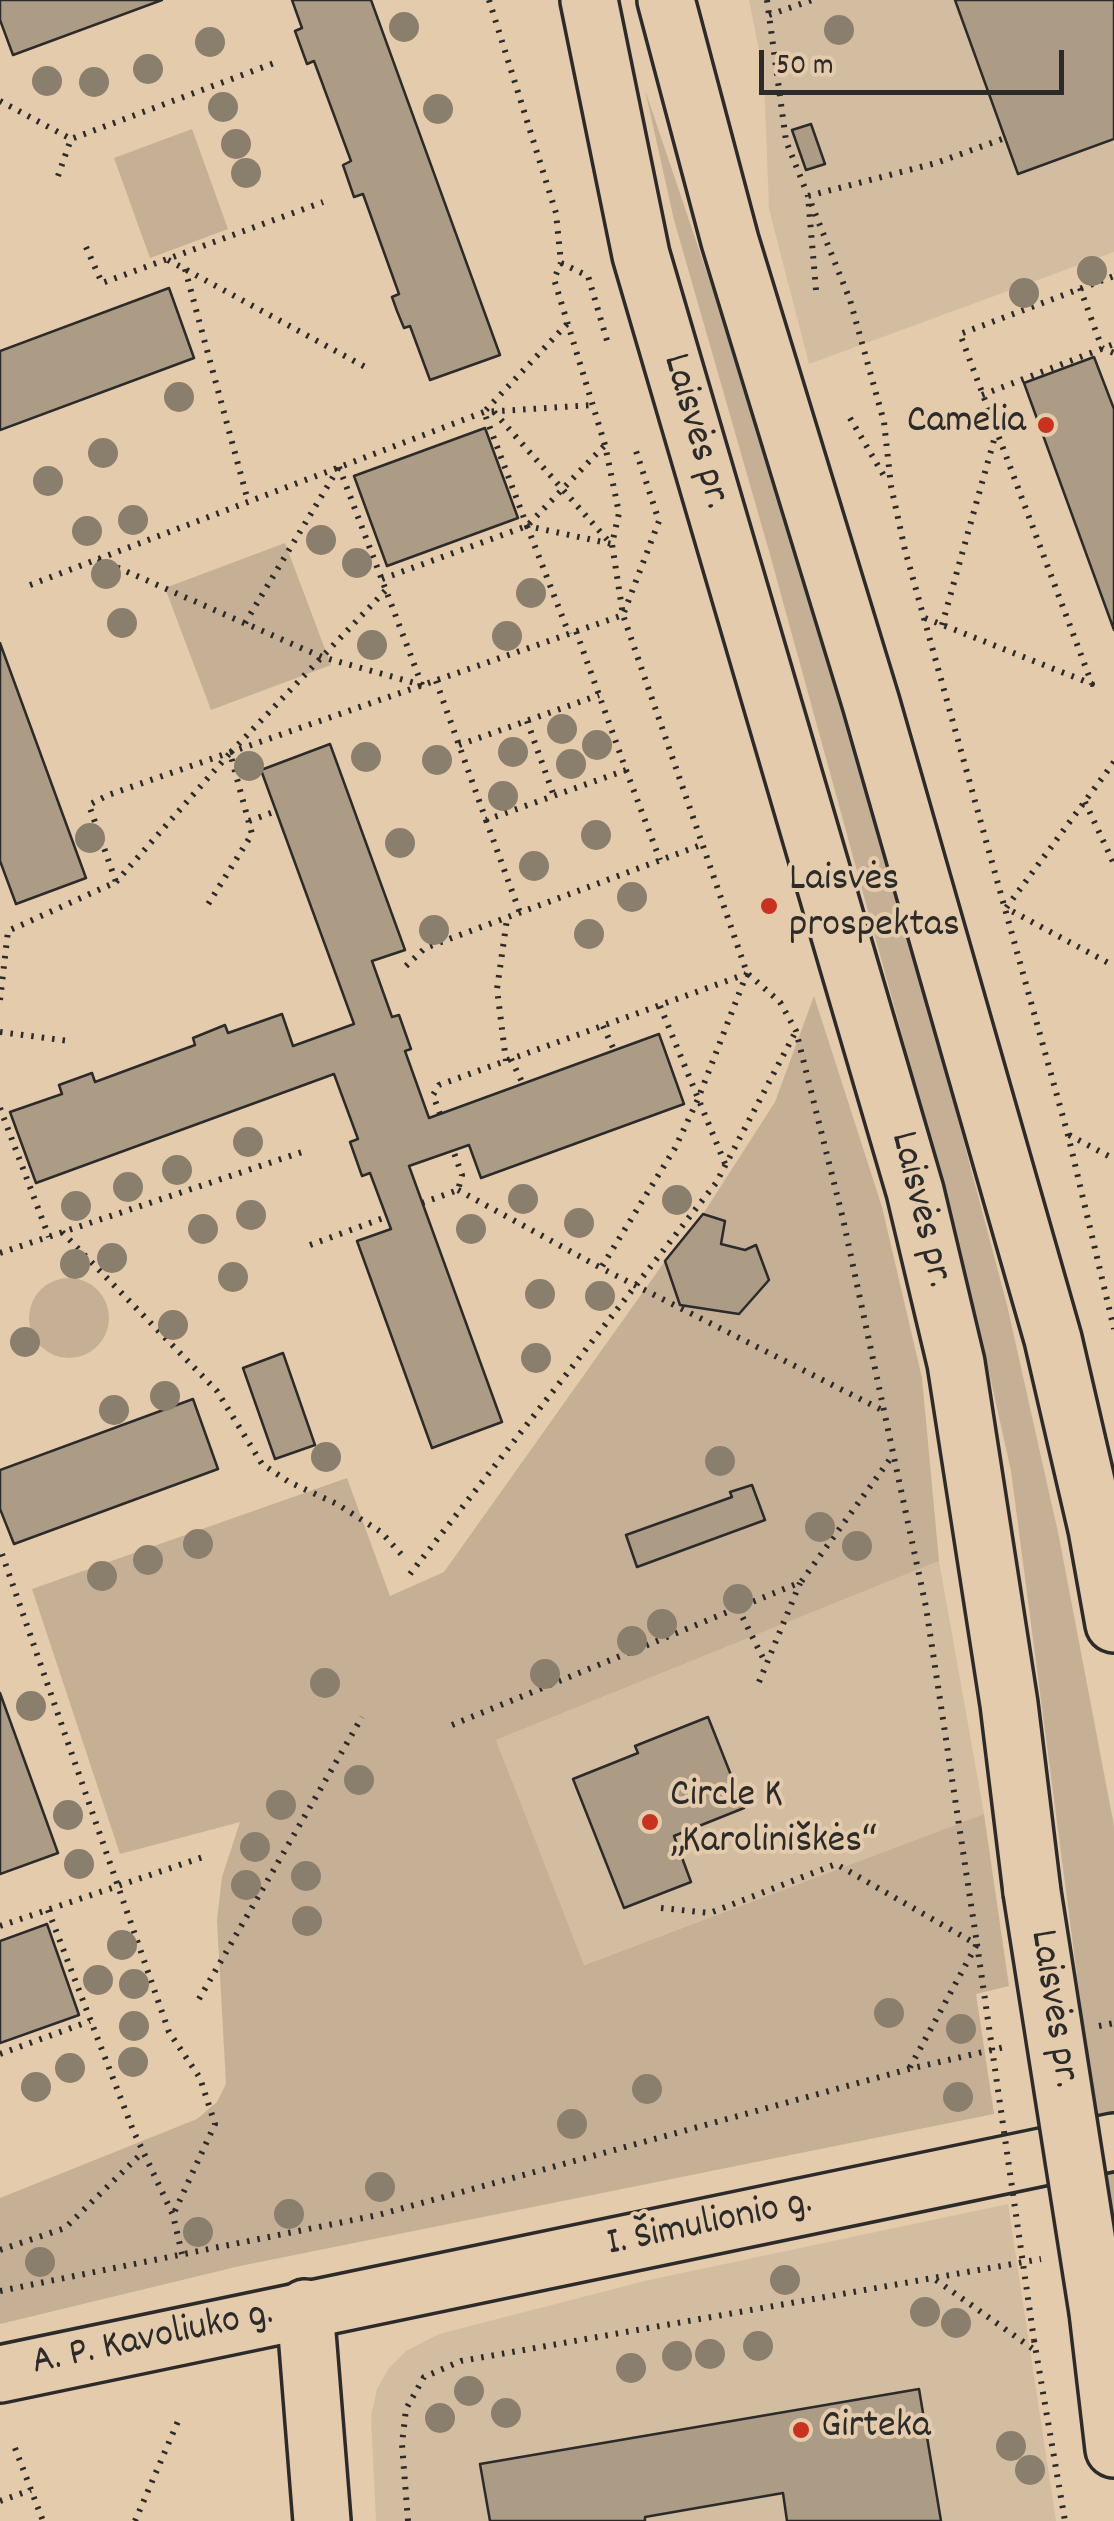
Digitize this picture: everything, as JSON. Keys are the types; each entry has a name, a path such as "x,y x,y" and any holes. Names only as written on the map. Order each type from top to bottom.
{"main road":[{"path":"551,0 641,255"},
{"name":"Laisvės pr.","path":"589,0 641,255 915,1191 959,1381 1006,1684 1032,1892 1098,2312 1114,2449"},
{"path":"666,0 730,241 871,703 1053,1340 1097,1529 1114,1624"},
{"path":"702,0 730,241"},
{"name":"I. Šimulionio g.","path":"305,2308 1114,2142"},
{"path":"305,2308 322,2521"},
{"name":"A. P. Kavoliuko g.","path":"0,2374 305,2308"}],"path":[{"path":"490,0 556,213 560,263 554,279 605,445 619,513 612,544 623,615 748,974 780,1002 796,1031 843,1219 926,1606 1034,2340 1065,2521"},
{"path":"767,0 786,141 850,300 884,422 890,486 1068,1135 1114,1329"},
{"path":"769,15 812,0"},
{"path":"0,101 71,138 277,62"},
{"path":"58,176 71,138"},
{"path":"808,196 936,163 1005,138"},
{"path":"808,196 816,290"},
{"path":"86,247 102,283 323,202"},
{"path":"166,259 369,369"},
{"path":"560,263 588,276 608,344"},
{"path":"185,269 248,501"},
{"path":"924,618 1092,684 960,334 1114,276"},
{"path":"1080,288 1102,348 1114,353"},
{"path":"484,412 568,323"},
{"path":"982,395 1114,344"},
{"path":"30,585 484,412 593,405"},
{"path":"484,412 527,526 599,694 660,860"},
{"path":"494,412 612,544"},
{"path":"850,418 890,486"},
{"path":"942,625 996,431"},
{"path":"382,580 527,526 605,445"},
{"path":"623,615 658,521 634,448"},
{"path":"340,466 422,685"},
{"path":"245,623 340,466"},
{"path":"527,526 612,544"},
{"path":"97,559 322,657 422,685"},
{"path":"0,1000 4,932 116,882 230,753 386,590"},
{"path":"116,882 89,805 623,615"},
{"path":"436,681 520,913"},
{"path":"459,745 599,694"},
{"path":"528,721 554,796"},
{"path":"206,906 252,834 230,753"},
{"path":"1006,908 1114,762"},
{"path":"486,820 626,770"},
{"path":"1085,802 1114,864"},
{"path":"248,821 276,811"},
{"path":"406,966 425,948 701,845"},
{"path":"1006,908 1114,966"},
{"path":"507,918 497,989 509,1060 523,1084"},
{"path":"440,1114 433,1095 439,1085 748,974"},
{"path":"600,1268 675,1148 748,974"},
{"path":"660,1006 726,1166"},
{"path":"604,1026 614,1050"},
{"path":"410,1574 637,1287 726,1166 796,1031"},
{"path":"0,1032 70,1041"},
{"path":"0,1108 49,1236"},
{"path":"1068,1135 1114,1159"},
{"path":"453,1150 462,1175 458,1190"},
{"path":"0,1253 305,1152"},
{"path":"422,1203 458,1190 600,1268 884,1411"},
{"path":"310,1245 386,1216"},
{"path":"62,1232 217,1391 262,1464 352,1513 381,1532 402,1554"},
{"path":"759,1682 801,1582 894,1454"},
{"path":"1,1552 168,2032 200,2078 215,2124 174,2214"},
{"path":"452,1725 801,1582"},
{"path":"738,1608 766,1664"},
{"path":"199,1999 362,1717"},
{"path":"0,1926 206,1856"},
{"path":"661,1908 710,1912 836,1864 977,1944"},
{"path":"48,1910 143,2152 174,2214 182,2254"},
{"path":"909,2068 977,1944"},
{"path":"0,2054 90,2021"},
{"path":"1095,2027 1114,2023"},
{"path":"0,2290 420,2205 909,2068 1021,2044"},
{"path":"0,2250 64,2228 143,2152"},
{"path":"408,2521 402,2444 406,2409 424,2377 461,2361 1042,2258"},
{"path":"934,2278 1036,2352"},
{"path":"135,2521 179,2420"},
{"path":"15,2448 42,2521"},
{"path":"0,2501 31,2490"}],"shaded area":[{"path":"749,0 1114,0 1114,252 809,364 769,209 764,76"},
{"path":"645,90 714,294 922,984 1007,1305 1059,1537 1114,1826 1114,2258 1011,1471 978,1322 904,1042 674,220"},
{"path":"192,129 228,229 150,258 114,158"},
{"path":"285,543 331,665 211,710 165,588"},
{"path":"814,996 882,1207 922,1378 939,1561 496,1740 584,1965 984,1814 1009,1986 976,1994 994,2114 240,2266 0,2324 0,2198 197,2119 217,2102 226,2084 217,1920 222,1877 240,1822 120,1854 32,1589 347,1478 390,1596 444,1572 665,1261 703,1214 775,1102"},
{"path":"69,1278 84,1281 97,1290 106,1303 106,1333 97,1346 84,1355 69,1358 54,1355 41,1346 32,1333 29,1318 32,1303 41,1290 54,1281"},
{"path":"939,1561 984,1814 583,1965 496,1740"},
{"path":"1008,2204 1056,2521 376,2521 371,2416 377,2389 389,2368 406,2351 439,2334 649,2280"}],"building":[{"path":"0,0 162,0 13,55 0,20"},
{"path":"292,0 371,0 500,355 430,380 410,326 404,328 397,311 392,297 399,294 363,194 354,197 343,165 351,161 314,61 307,64 295,31 302,28"},
{"path":"955,0 1114,0 1114,139 1018,174"},
{"path":"811,124 825,164 806,170 792,130"},
{"path":"169,288 194,358 0,430 0,351"},
{"path":"1094,357 1114,409 1114,630 1024,383"},
{"path":"485,428 518,518 387,566 354,476"},
{"path":"0,643 86,878 16,904 0,861"},
{"path":"330,744 405,950 372,961 392,1017 399,1015 411,1049 405,1051 429,1118 659,1034 684,1104 481,1178 469,1145 409,1166 502,1422 432,1448 357,1241 391,1229 370,1173 362,1176 350,1142 358,1139 334,1074 36,1183 10,1112 62,1094 59,1085 92,1073 95,1082 195,1045 193,1038 225,1025 228,1033 282,1014 293,1046 354,1024 261,770"},
{"path":"703,1214 725,1221 721,1244 745,1250 756,1245 769,1280 739,1314 680,1305 665,1261"},
{"path":"283,1353 315,1445 275,1459 243,1368"},
{"path":"193,1399 218,1469 14,1544 0,1509 0,1470"},
{"path":"752,1485 765,1520 637,1567 626,1535 732,1497 730,1492"},
{"path":"0,1693 58,1853 0,1874"},
{"name":"Circle K „Karoliniškės“","path":"708,1717 744,1808 674,1836 691,1882 624,1908 573,1779 638,1753 635,1746"},
{"path":"47,1924 79,2015 0,2043 0,1941"},
{"name":"Girteka","path":"919,2389 941,2521 787,2521 783,2493 645,2517 645,2521 490,2521 480,2464"}],"place":[{"name":"Camelia","path":"1046,425"},
{"name":"Laisvės prospektas","path":"769,906"},
{"name":"Circle K „Karoliniškės“","path":"650,1822"},
{"name":"Girteka","path":"801,2430"}]}
